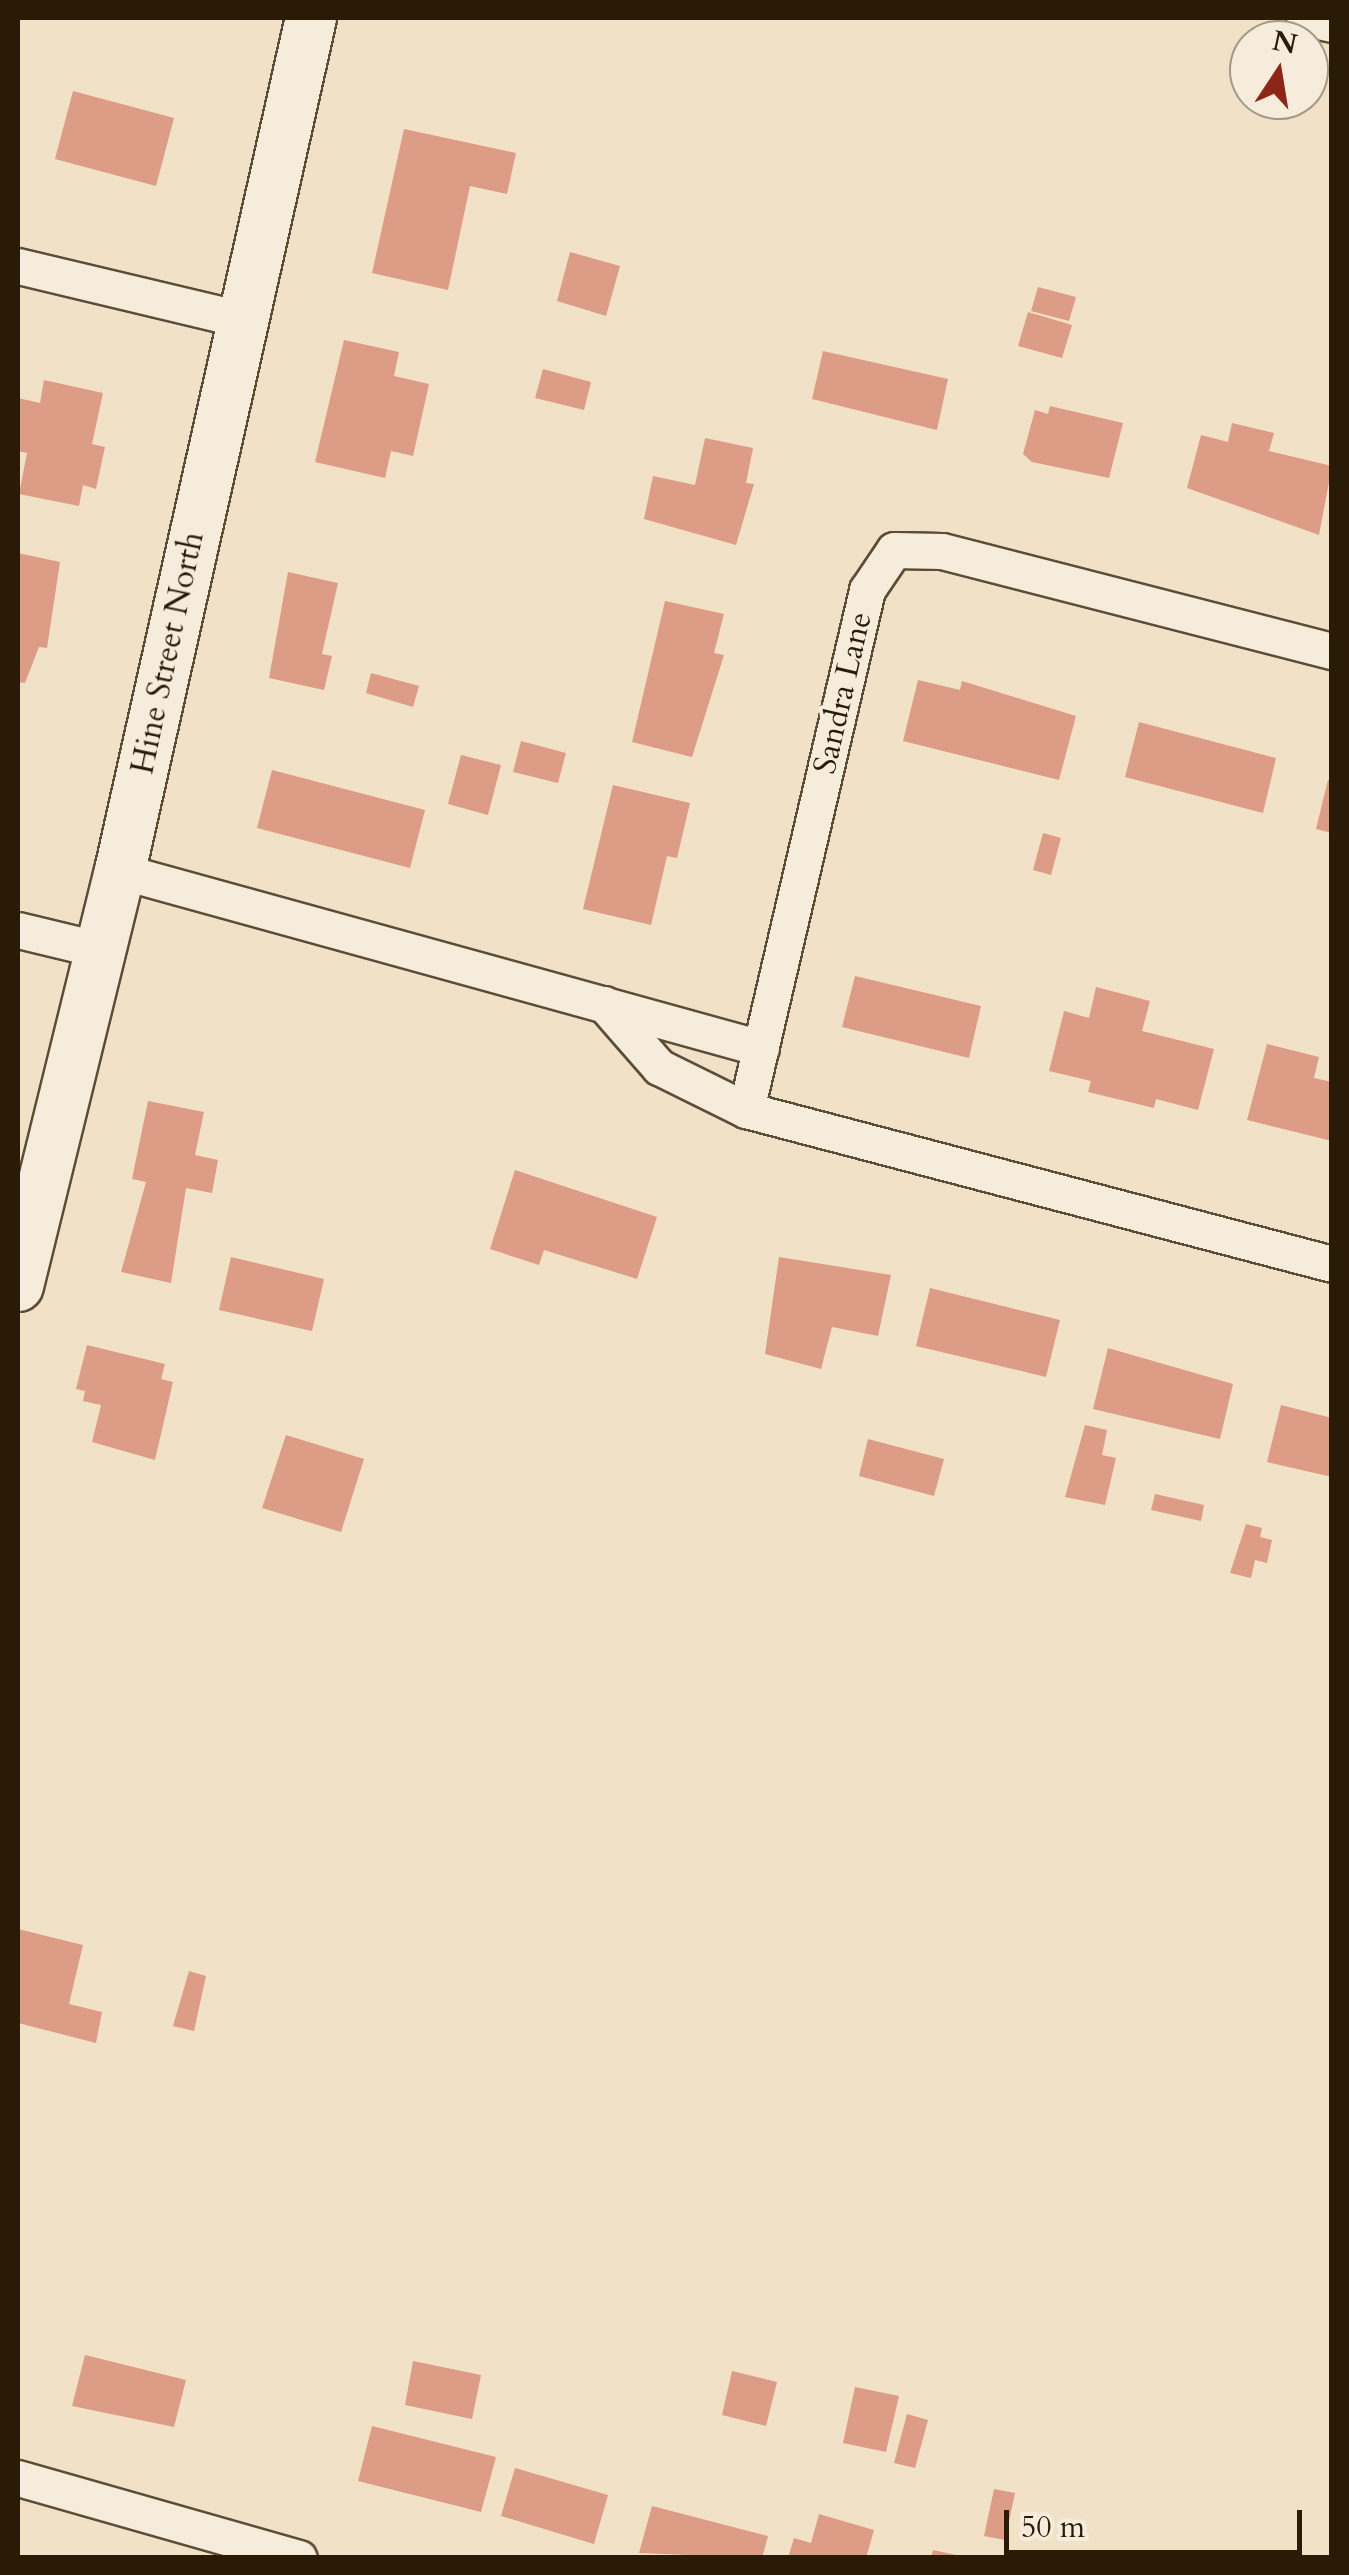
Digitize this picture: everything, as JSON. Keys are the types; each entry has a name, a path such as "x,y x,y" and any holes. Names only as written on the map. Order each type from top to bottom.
{"street":[{"name":"Hine Street North","path":"18,1286 97,949 120,871 240,319 311,18"},
{"path":"1304,18 1332,24"},
{"path":"18,266 240,319"},
{"name":"Sandra Lane","path":"746,1110 867,590 894,550 942,551 1332,651"},
{"path":"120,871 761,1048"},
{"path":"18,930 97,949"},
{"path":"604,1004 659,1066 746,1110 1332,1264"},
{"path":"18,2478 299,2558"}],"building":[{"path":"73,91 174,118 156,186 55,159"},
{"path":"404,129 516,153 507,194 470,186 448,290 372,273"},
{"path":"570,252 620,266 606,316 557,301"},
{"path":"1038,287 1076,297 1069,321 1031,311"},
{"path":"1028,312 1072,325 1062,358 1018,346"},
{"path":"344,340 399,352 394,376 429,384 413,456 391,451 385,478 315,462"},
{"path":"823,351 948,379 937,430 812,399"},
{"path":"543,369 591,382 584,410 535,398"},
{"path":"44,380 103,393 92,444 105,447 96,489 83,485 79,506 19,494 27,453 18,451 18,398 40,403"},
{"path":"1050,406 1123,423 1109,478 1032,462 1023,454 1035,410 1048,414"},
{"path":"1232,423 1274,433 1269,451 1332,466 1319,535 1187,488 1201,435 1228,442"},
{"path":"705,438 753,448 746,483 754,484 736,545 644,519 653,476 695,485"},
{"path":"18,553 60,562 47,648 39,647 25,683 18,682"},
{"path":"288,572 338,583 322,654 332,656 324,690 269,678"},
{"path":"665,601 724,614 714,653 724,655 692,757 632,742"},
{"path":"371,673 419,686 413,707 366,693"},
{"path":"918,680 960,690 962,681 1076,716 1059,780 903,741"},
{"path":"1139,722 1276,758 1263,813 1125,777"},
{"path":"521,741 566,753 558,783 513,772"},
{"path":"461,755 501,765 488,815 448,804"},
{"path":"272,770 425,810 410,868 257,828"},
{"path":"1328,780 1332,781 1332,833 1316,829"},
{"path":"613,785 690,803 677,858 667,856 651,925 583,909"},
{"path":"1043,833 1061,838 1051,875 1033,870"},
{"path":"855,976 981,1006 969,1058 842,1027"},
{"path":"1096,987 1150,1001 1142,1031 1214,1049 1198,1110 1156,1099 1154,1108 1088,1092 1091,1081 1049,1071 1064,1011 1089,1018"},
{"path":"1267,1044 1319,1057 1314,1078 1332,1082 1332,1141 1247,1120"},
{"path":"148,1101 204,1112 195,1155 218,1160 212,1193 186,1188 171,1283 121,1272 146,1182 132,1179"},
{"path":"515,1170 657,1217 637,1279 544,1250 539,1265 490,1249"},
{"path":"231,1257 324,1279 312,1331 219,1310"},
{"path":"779,1257 891,1275 878,1336 832,1327 821,1369 765,1354"},
{"path":"930,1288 1060,1320 1046,1377 916,1346"},
{"path":"87,1345 165,1364 161,1379 173,1382 155,1460 92,1442 101,1405 83,1401 85,1391 76,1389"},
{"path":"1108,1348 1233,1384 1220,1439 1093,1409"},
{"path":"1281,1405 1332,1418 1332,1477 1267,1462"},
{"path":"1085,1425 1107,1430 1102,1455 1116,1458 1105,1505 1065,1497"},
{"path":"286,1435 364,1459 341,1532 262,1508"},
{"path":"868,1439 944,1459 934,1496 859,1476"},
{"path":"1155,1494 1204,1505 1201,1521 1151,1510"},
{"path":"1246,1524 1262,1528 1260,1537 1272,1540 1267,1563 1255,1560 1251,1578 1230,1573"},
{"path":"18,1929 83,1945 69,2004 102,2012 96,2043 18,2023"},
{"path":"189,1971 206,1976 194,2031 173,2026"},
{"path":"85,2355 186,2380 174,2427 72,2406"},
{"path":"413,2361 481,2375 472,2419 405,2405"},
{"path":"732,2371 777,2382 766,2426 722,2415"},
{"path":"855,2387 899,2396 886,2452 843,2443"},
{"path":"907,2414 928,2420 915,2468 894,2463"},
{"path":"372,2426 496,2457 481,2512 358,2481"},
{"path":"515,2468 608,2495 594,2544 501,2516"},
{"path":"994,2489 1015,2493 1005,2540 984,2536"},
{"path":"652,2506 768,2536 762,2558 639,2553"},
{"path":"819,2514 874,2530 866,2558 788,2558 794,2538 811,2543"},
{"path":"933,2550 961,2556 961,2558 931,2558"}]}
